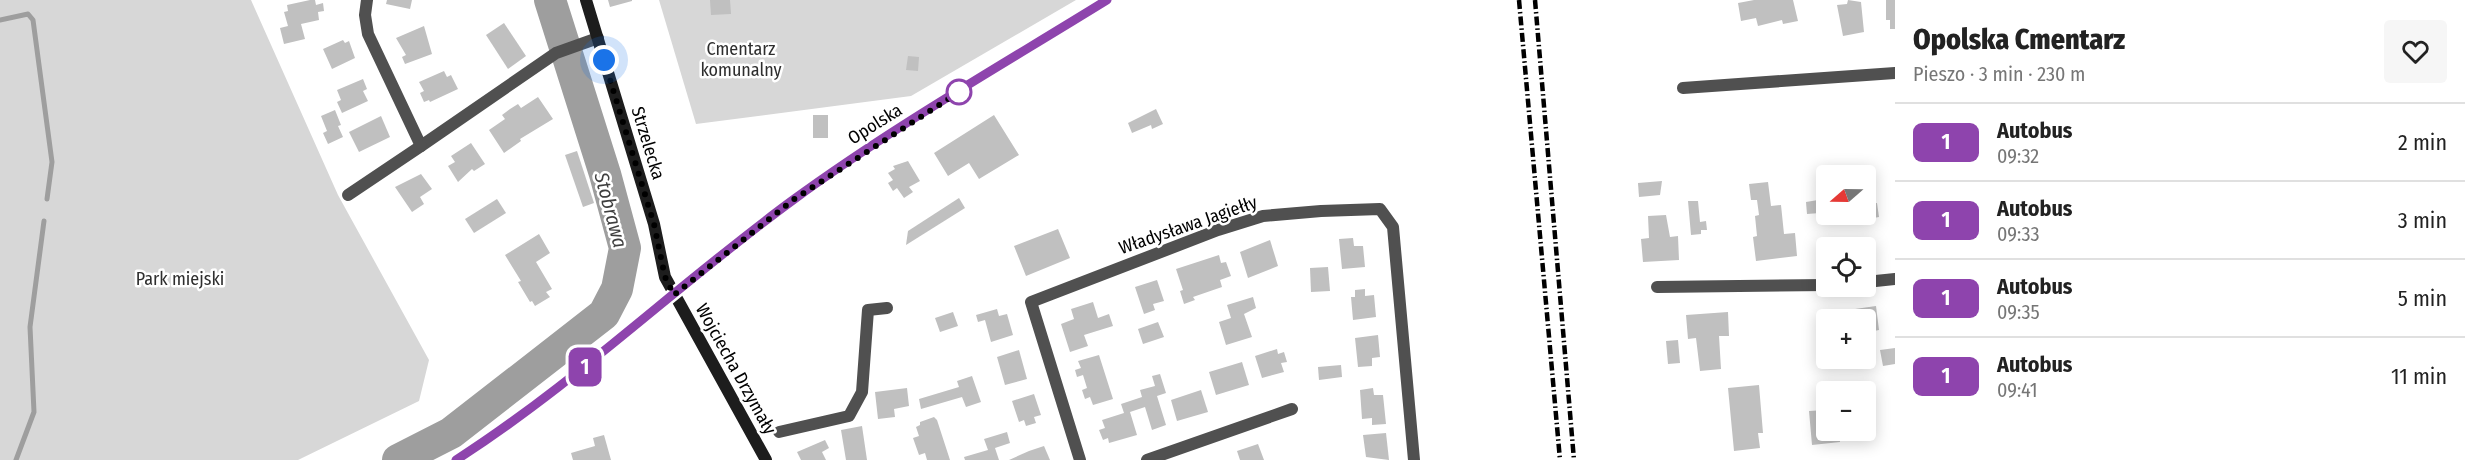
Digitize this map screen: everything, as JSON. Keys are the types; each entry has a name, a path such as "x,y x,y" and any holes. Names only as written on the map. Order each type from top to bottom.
{"main road":[{"name":"Strzelecka","path":"586,0 654,224 665,277 674,295"},
{"name":"Opolska","path":"456,460 552,393 762,223 828,175 1107,0"},
{"name":"Wojciecha Drzymały","path":"674,295 766,460"}],"street":[{"path":"367,0 365,15 368,34 421,146"},
{"path":"348,195 556,53 598,38"},
{"path":"1683,88 1895,73"},
{"name":"Władysława Jagiełły","path":"1080,460 1031,302 1218,230 1263,216 1321,211 1380,210 1393,227 1414,460"},
{"path":"1876,281 1895,279"},
{"path":"1657,287 1816,285"},
{"path":"779,432 849,416 862,392 868,310 887,308"},
{"path":"1147,460 1292,409"}],"green space":[{"name":"Park miejski","path":"0,0 251,0 338,195 429,360 419,401 298,460 0,460"},
{"name":"Cmentarz komunalny","path":"659,0 1076,0 911,96 696,124"}],"building":[{"path":"315,0 316,5 323,3 324,11 318,12 319,20 301,24 305,39 284,44 280,28 288,26 284,12 288,11 287,5"},
{"path":"387,0 412,0 410,9 386,4"},
{"path":"608,0 632,0 632,1 610,7"},
{"path":"710,0 730,0 731,14 711,15"},
{"path":"1754,0 1793,0 1798,21 1783,24 1782,20 1758,26 1756,18 1741,21 1738,3"},
{"path":"1848,0 1861,2 1864,32 1843,36 1837,5 1847,4"},
{"path":"1886,0 1895,0 1895,29 1890,29 1890,20 1886,20"},
{"path":"504,23 526,56 508,69 486,35"},
{"path":"424,26 432,54 405,64 402,57 406,55 396,38"},
{"path":"343,40 345,43 349,41 355,58 332,69 323,49"},
{"path":"908,56 919,57 918,71 906,70"},
{"path":"444,71 447,77 451,75 458,89 430,102 429,100 424,102 420,93 424,91 419,82"},
{"path":"363,79 367,89 363,91 368,101 342,113 337,102 341,100 337,90"},
{"path":"538,97 553,119 520,139 521,141 504,153 489,130 505,119 502,115 510,109 518,104 521,108"},
{"path":"1156,109 1163,124 1152,129 1151,125 1132,133 1128,123"},
{"path":"335,110 343,137 328,144 323,133 327,131 321,116"},
{"path":"813,115 828,115 828,138 813,138"},
{"path":"994,115 1019,155 979,179 969,163 948,176 934,153"},
{"path":"381,116 390,137 359,152 349,132"},
{"path":"471,143 485,164 474,171 472,169 458,182 448,166 455,162 451,156"},
{"path":"577,151 594,203 583,207 565,155"},
{"path":"908,161 920,181 909,187 913,192 904,198 897,188 893,191 888,183 893,180 888,173 895,169 893,166"},
{"path":"421,174 432,189 420,197 424,204 412,212 395,187"},
{"path":"1662,181 1660,195 1639,197 1638,183"},
{"path":"1768,182 1771,206 1781,205 1784,234 1795,233 1797,256 1756,261 1753,237 1757,236 1755,216 1759,215 1757,200 1751,200 1749,184"},
{"path":"959,198 965,208 906,245 908,231"},
{"path":"497,199 506,213 474,233 465,219"},
{"path":"1816,200 1816,213 1807,214 1806,202"},
{"path":"1688,201 1698,201 1700,222 1706,221 1707,230 1701,230 1701,234 1691,235"},
{"path":"1876,203 1879,217 1876,218"},
{"path":"1666,215 1670,237 1678,236 1679,260 1643,262 1641,239 1649,238 1648,216"},
{"path":"1058,229 1070,258 1026,276 1014,246"},
{"path":"539,234 550,253 536,262 552,289 546,292 550,297 535,306 518,282 521,281 505,255"},
{"path":"1353,238 1354,246 1363,246 1365,267 1342,269 1339,239"},
{"path":"1270,240 1278,266 1248,278 1240,252"},
{"path":"1219,255 1221,263 1226,262 1231,276 1220,280 1222,287 1193,297 1195,300 1184,304 1180,291 1183,290 1176,269"},
{"path":"1328,267 1330,291 1311,292 1310,268"},
{"path":"1157,280 1164,301 1153,304 1155,310 1144,314 1135,287"},
{"path":"1365,289 1365,296 1374,295 1376,317 1353,320 1351,297 1355,297 1355,290"},
{"path":"1253,297 1256,308 1244,314 1252,337 1226,345 1219,322 1231,318 1227,305"},
{"path":"1093,302 1098,318 1109,314 1113,326 1084,335 1088,346 1070,352 1061,324 1074,319 1071,309"},
{"path":"1876,306 1879,330 1876,331 1876,309 1855,309"},
{"path":"997,309 999,316 1007,314 1013,335 991,342 985,320 978,322 976,315"},
{"path":"953,312 958,326 940,332 935,318"},
{"path":"1728,312 1729,336 1719,336 1721,369 1700,371 1696,338 1688,339 1686,315"},
{"path":"1158,322 1164,337 1143,344 1138,329"},
{"path":"1378,335 1380,357 1372,358 1372,366 1358,367 1355,338"},
{"path":"1678,340 1680,363 1668,364 1666,341"},
{"path":"1895,348 1895,364 1883,366 1880,350"},
{"path":"1277,349 1278,354 1284,352 1287,362 1281,363 1284,372 1262,378 1255,356"},
{"path":"1019,350 1027,379 1005,385 997,357"},
{"path":"1099,355 1113,399 1093,405 1090,397 1085,399 1082,390 1087,388 1083,375 1077,377 1075,370 1081,368 1078,361"},
{"path":"1242,362 1249,385 1216,395 1209,372"},
{"path":"1341,365 1342,377 1319,380 1318,367"},
{"path":"1160,374 1166,393 1157,396 1166,425 1152,430 1145,407 1130,412 1137,435 1109,443 1108,438 1103,440 1099,430 1105,428 1102,420 1124,413 1121,404 1142,397 1140,390 1155,386 1152,376"},
{"path":"972,376 981,402 966,407 962,397 921,409 919,399 959,387 957,381"},
{"path":"1759,385 1763,433 1758,433 1760,448 1734,451 1728,388"},
{"path":"907,388 909,406 894,409 895,417 878,419 875,392"},
{"path":"1373,388 1374,395 1383,395 1386,424 1372,425 1372,418 1362,419 1360,390"},
{"path":"1201,390 1208,412 1177,421 1171,400"},
{"path":"1034,394 1041,415 1034,417 1036,423 1026,426 1024,420 1019,422 1012,401"},
{"path":"1809,411 1816,411 1816,441 1840,442 1812,445"},
{"path":"934,417 950,460 927,460 925,453 919,455 913,438 919,436 916,427 920,425 920,422"},
{"path":"862,426 867,460 846,460 841,430"},
{"path":"1007,432 1010,443 995,448 999,460 965,460 964,457 988,450 984,439"},
{"path":"1386,433 1389,460 1366,457 1363,435"},
{"path":"604,435 611,460 573,460 571,453 595,446 593,438"},
{"path":"825,440 829,448 822,452 826,460 801,460 797,452"},
{"path":"1258,444 1264,460 1240,460 1237,451"},
{"path":"1044,446 1050,460 1009,460 1029,451"}],"waterway":[{"name":"Stobrawa","path":"398,460 451,433 604,314 617,289 625,248 605,174 550,0"},
{"path":"0,20 28,14 33,20 52,162 47,199"},
{"path":"16,460 34,412 30,327 44,221"}],"railway":[{"path":"1519,0 1560,460"},
{"path":"1535,0 1574,460"}],"bus line":[{"name":"1","path":"456,460 497,434 552,393 762,223 828,175 1107,0"}],"route":[{"path":"604,60 654,224 665,277 674,295 762,223 835,170 959,92"}]}
